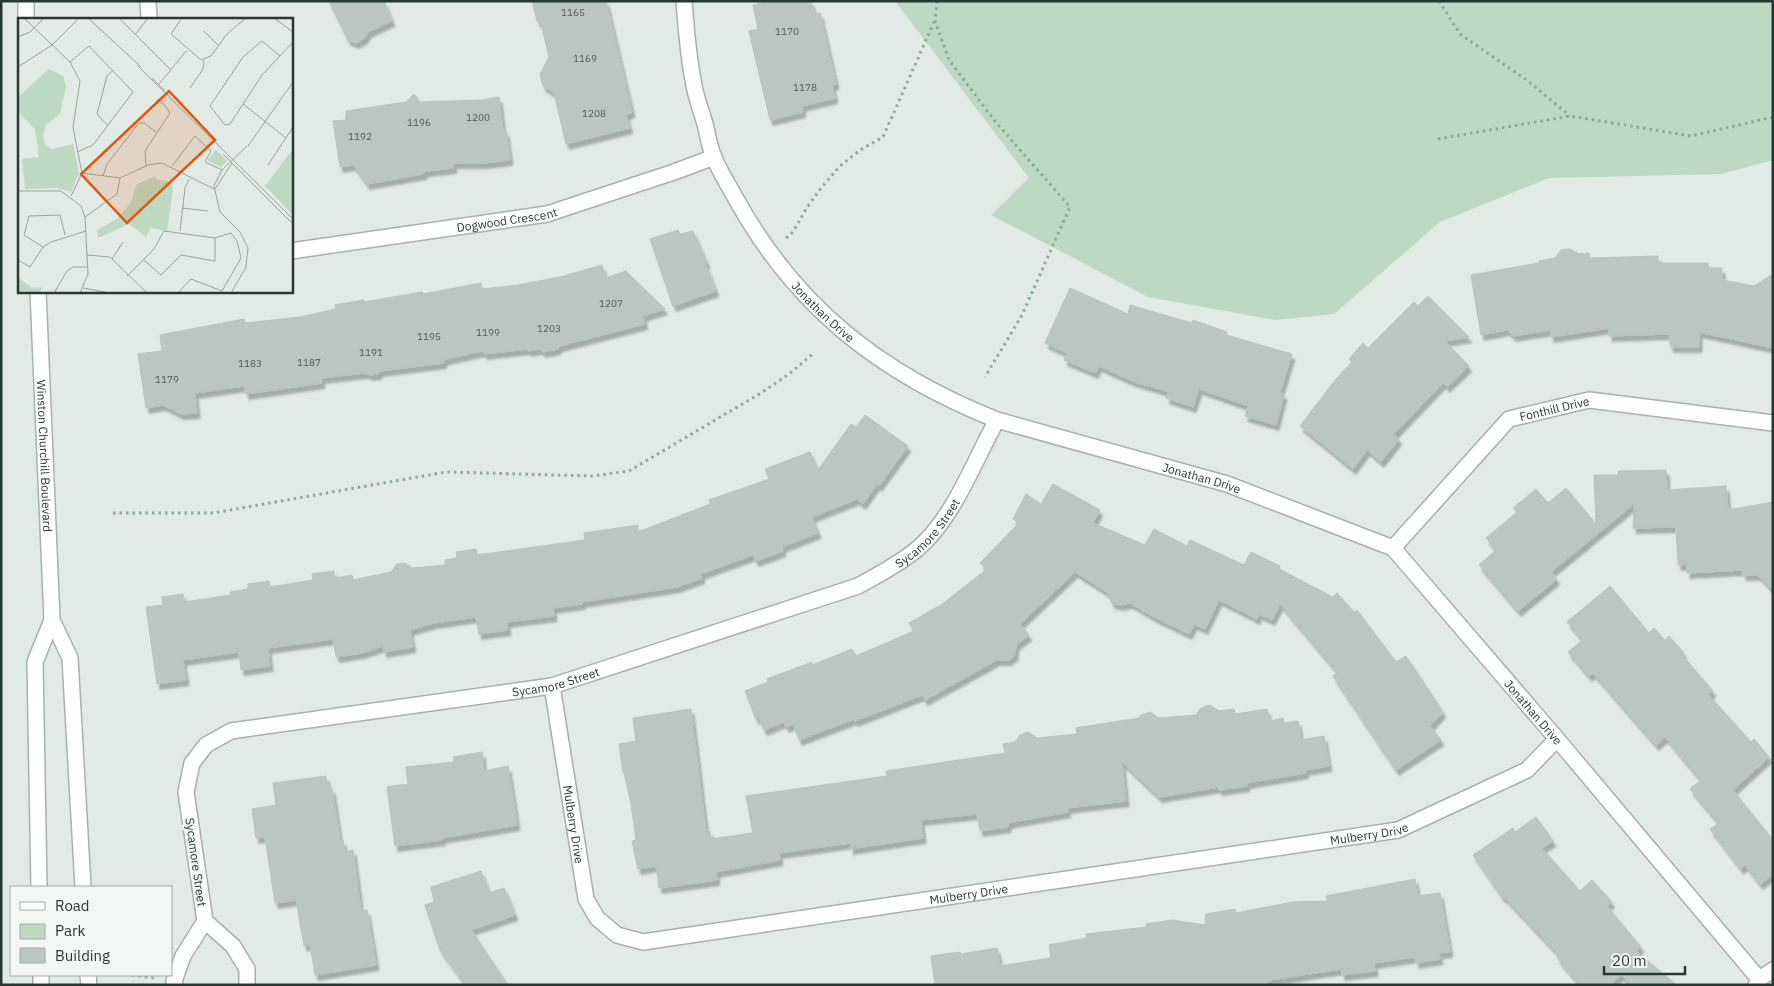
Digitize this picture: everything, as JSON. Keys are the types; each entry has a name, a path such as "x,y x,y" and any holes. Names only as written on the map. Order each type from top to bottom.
{"street":[{"path":"26,1 26,18"},
{"path":"148,1 149,18"},
{"name":"Jonathan Drive","path":"684,1 693,81 714,157 751,226 802,293 868,352 902,375 967,408 997,420 1227,484 1393,548 1557,739 1758,982"},
{"name":"Dogwood Crescent","path":"292,251 546,214 714,157"},
{"name":"Winston Churchill Boulevard","path":"38,292 52,620 70,658 83,886"},
{"name":"Fonthill Drive","path":"1393,548 1509,419 1589,400 1773,423"},
{"name":"Sycamore Street","path":"247,985 247,969 233,946 205,921 186,792 192,763 206,745 231,731 552,686 858,586 888,569 917,549 936,529 952,505 997,420"},
{"name":"Winston Churchill Boulevard","path":"39,886 35,662 52,620"},
{"name":"Mulberry Drive","path":"552,686 586,899 597,918 617,935 643,942 1398,830 1527,770 1557,739"},
{"name":"Sycamore Street","path":"175,985 174,981 183,956 205,921"},
{"path":"1758,982 1773,970"}],"path":[{"path":"784,241 793,232 806,209 840,166 860,150 883,137 935,21 937,1"},
{"path":"1439,1 1460,34 1528,81 1570,116"},
{"path":"935,21 949,60 994,120 1070,207 1022,315 985,377"},
{"path":"1438,139 1570,116 1691,136 1773,117"},
{"path":"113,513 213,513 446,472 592,476 629,472 761,393 789,374 814,353"}],"green space":[{"path":"895,1 1773,1 1773,160 1721,174 1549,178 1440,222 1334,314 1275,320 1148,297 991,215 1029,178"}],"building":[{"path":"329,1 384,1 392,21 368,32 365,38 356,43 348,40"},
{"path":"532,1 606,1 632,112 626,115 630,128 566,144 554,93 543,86 540,74 549,57 541,23 537,21"},
{"path":"770,1 811,1 814,14 820,13 836,84 832,85 835,98 802,106 803,112 770,120 749,31 758,29 753,5"},
{"path":"414,94 420,102 481,100 499,97 503,131 506,131 510,160 484,163 453,163 454,168 426,171 423,174 367,184 353,165 340,167 333,121 346,120 346,111 406,102"},
{"path":"678,230 680,234 693,231 707,263 705,263 716,291 673,306 650,239"},
{"path":"1570,249 1579,254 1589,253 1590,258 1658,256 1658,263 1708,263 1708,268 1722,268 1722,280 1754,286 1773,274 1773,348 1699,332 1699,347 1670,347 1670,334 1609,336 1609,328 1551,337 1550,330 1513,336 1507,330 1481,335 1471,275 1539,263 1539,261 1555,258 1561,250"},
{"path":"602,265 606,278 626,271 665,309 643,316 645,324 543,352 540,349 528,351 528,349 484,354 482,351 443,360 444,363 380,371 378,374 370,375 365,373 321,378 322,383 246,394 244,386 195,393 197,413 181,414 163,405 146,408 138,354 162,351 160,335 244,319 245,323 300,317 336,309 335,305 422,292 423,294 481,283 482,289 518,285 564,276"},
{"path":"1070,288 1128,314 1130,305 1192,323 1193,320 1227,332 1226,335 1292,354 1280,393 1284,394 1276,425 1245,416 1248,406 1199,389 1193,407 1166,398 1169,392 1132,381 1099,366 1095,373 1064,360 1067,353 1045,343"},
{"path":"1428,296 1469,337 1445,341 1469,366 1447,387 1443,383 1394,434 1399,439 1381,462 1367,450 1353,469 1300,426 1336,379 1352,362 1349,359 1363,343 1368,348 1414,302 1418,306"},
{"path":"865,415 908,446 879,486 877,484 863,504 857,499 812,517 818,533 782,547 783,551 756,561 753,555 701,574 702,578 677,587 553,608 554,616 507,622 508,630 479,634 476,617 434,623 410,630 413,647 384,652 383,646 362,653 336,657 333,639 268,648 270,666 241,670 239,652 183,660 186,680 157,684 146,607 163,605 162,597 183,594 184,602 231,595 230,592 248,589 248,584 269,581 270,587 313,580 312,574 334,571 335,578 352,575 353,580 391,572 397,564 405,563 413,568 445,565 445,560 457,558 456,552 476,549 477,555 585,540 584,533 638,525 638,532 710,504 709,500 769,479 765,469 810,452 818,470 851,424 856,427"},
{"path":"1666,470 1667,490 1726,486 1728,510 1773,502 1773,591 1758,575 1743,575 1743,570 1687,573 1687,564 1678,565 1676,527 1633,528 1634,504 1551,572 1557,579 1518,611 1479,565 1496,550 1486,538 1517,512 1513,508 1536,489 1548,503 1566,488 1596,524 1594,475 1618,475 1618,471"},
{"path":"1053,484 1100,510 1093,523 1145,545 1154,529 1187,546 1190,540 1244,565 1251,552 1280,566 1279,569 1333,597 1337,593 1354,612 1357,610 1396,662 1406,656 1443,712 1430,726 1441,740 1396,770 1333,676 1338,673 1280,604 1272,620 1259,614 1257,619 1219,600 1205,629 1194,624 1189,634 1130,603 1120,605 1112,603 1108,593 1075,572 1020,624 1029,635 1016,645 1015,655 1009,660 997,660 925,700 922,695 799,740 793,724 786,727 784,722 764,730 759,718 756,719 745,691 768,682 767,679 812,662 812,665 852,649 856,656 914,631 909,623 941,605 987,569 980,563 1019,523 1013,519 1026,494 1041,504"},
{"path":"1610,586 1649,633 1654,628 1665,640 1669,636 1684,653 1682,655 1713,691 1709,695 1751,742 1754,739 1769,757 1733,790 1773,840 1773,874 1760,884 1745,865 1741,869 1710,829 1719,823 1690,789 1701,780 1665,737 1656,745 1593,673 1589,676 1568,652 1583,640 1567,622"},
{"path":"1210,705 1219,711 1234,709 1235,714 1267,709 1270,721 1283,718 1284,723 1298,721 1301,740 1324,736 1329,766 1305,770 1306,773 1247,783 1247,786 1219,790 1219,787 1159,797 1122,762 1126,801 1067,808 1068,812 1008,823 1008,827 980,831 977,814 921,820 923,838 850,849 851,843 779,853 780,860 716,872 717,880 659,888 656,866 638,869 632,841 636,840 631,804 623,773 619,744 636,741 633,718 691,709 706,832 710,831 711,839 753,833 746,796 887,776 886,771 1005,753 1003,744 1015,742 1020,735 1028,732 1037,738 1077,734 1076,728 1139,718 1141,715 1150,712 1159,718 1196,715 1201,708"},
{"path":"482,752 484,771 508,766 517,825 442,838 442,840 395,846 387,787 408,784 406,767 454,762 453,757"},
{"path":"326,776 328,788 332,788 340,841 343,840 345,852 353,850 361,911 367,910 376,965 315,975 310,944 304,946 296,900 275,903 265,837 256,838 252,809 276,805 273,783"},
{"path":"1536,817 1553,841 1542,848 1580,891 1592,880 1612,902 1607,906 1641,947 1636,951 1677,985 1632,985 1621,975 1610,985 1580,985 1557,958 1560,956 1503,898 1473,855 1513,828 1515,832"},
{"path":"481,871 489,893 504,888 515,915 471,930 508,985 466,985 440,950 425,905 434,902 431,887"},
{"path":"1415,879 1418,896 1440,893 1450,952 1439,953 1440,959 1416,963 1415,957 1374,963 1375,971 1342,975 1341,969 1270,980 1270,982 1254,985 935,985 931,956 960,952 961,954 997,948 1000,966 1051,958 1049,945 1087,938 1086,934 1147,927 1146,924 1173,920 1205,925 1206,914 1235,909 1236,913 1293,902 1327,901 1326,896"}]}
